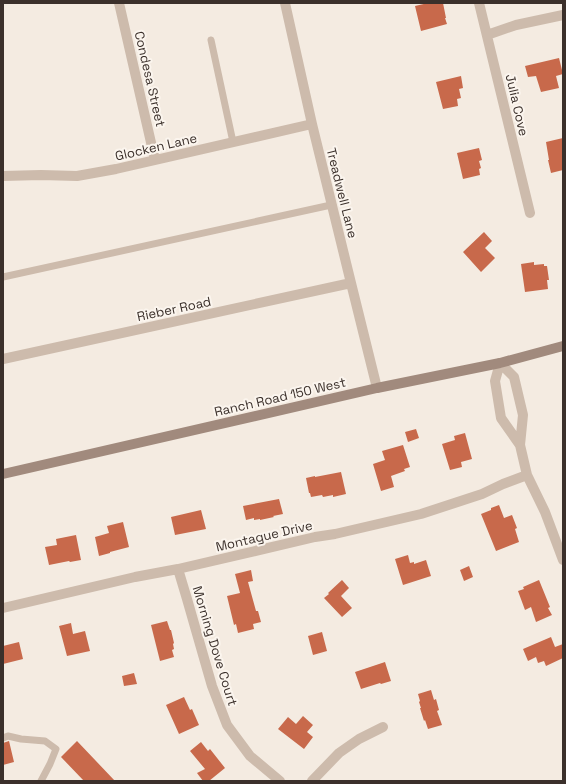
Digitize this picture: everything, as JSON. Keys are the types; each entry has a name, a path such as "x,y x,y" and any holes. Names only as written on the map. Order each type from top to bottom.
{"main road":[{"name":"Ranch Road 150 West","path":"3,474 378,388 500,363 563,346"}],"street":[{"name":"Condesa Street","path":"119,3 155,160"},
{"name":"Treadwell Lane","path":"286,3 331,205 350,284 378,388"},
{"name":"Julia Cove","path":"479,3 530,213"},
{"path":"487,35 516,25 563,14"},
{"name":"Glocken Lane","path":"3,176 77,176 116,169 312,124"},
{"name":"Rieber Road","path":"3,359 350,284"},
{"path":"520,445 501,418 495,381 500,363 514,376 523,415 520,445 527,475 545,512 563,560"},
{"name":"Montague Drive","path":"3,608 135,577 178,569 421,514 482,494 527,475"},
{"name":"Morning Dove Court","path":"178,569 188,599 212,686 227,725 250,756 280,781"},
{"path":"312,781 339,753 359,739 384,727"}],"lane":[{"path":"211,40 233,142"},
{"path":"3,277 331,205"},
{"path":"3,738 8,736 21,739 45,741 56,749 41,781"}],"building":[{"path":"428,3 443,3 447,24 421,31 415,6"},
{"path":"559,58 563,74 556,76 559,88 541,92 536,76 528,77 525,66"},
{"path":"461,76 463,88 459,89 461,98 457,99 458,106 443,109 436,82"},
{"path":"563,138 563,170 551,173 546,142"},
{"path":"479,148 482,160 479,161 481,168 479,169 480,175 463,179 457,153"},
{"path":"484,232 492,241 485,248 495,258 481,272 463,252"},
{"path":"534,262 534,265 544,264 544,266 547,266 549,280 547,280 548,289 525,292 521,264"},
{"path":"416,429 419,438 408,442 405,432"},
{"path":"465,433 472,459 461,462 462,467 450,470 442,444 455,440 454,436"},
{"path":"403,445 410,467 404,469 405,471 391,476 394,487 381,491 373,464 385,460 382,451"},
{"path":"341,472 346,494 333,497 333,495 323,497 322,495 311,497 306,478"},
{"path":"279,499 283,514 260,520 254,520 254,518 246,520 243,506"},
{"path":"499,505 504,518 512,515 517,528 515,529 519,542 496,551 481,514"},
{"path":"201,510 206,529 175,535 171,517"},
{"path":"123,522 129,547 99,556 95,537 109,533 107,526"},
{"path":"76,535 81,560 49,565 45,547 57,545 56,539"},
{"path":"408,555 410,563 414,562 414,564 426,560 431,576 403,585 395,559"},
{"path":"469,566 473,577 464,581 460,570"},
{"path":"251,570 253,581 248,582 256,611 258,611 261,622 253,624 254,629 238,633 236,624 234,625 227,596 240,593 235,574"},
{"path":"342,580 349,588 341,596 352,608 342,617 324,598"},
{"path":"539,580 550,607 548,608 552,615 536,622 531,607 525,610 518,591 524,589 523,587"},
{"path":"167,621 174,643 174,649 172,650 174,657 160,661 151,625"},
{"path":"71,623 73,634 85,631 90,651 67,656 59,626"},
{"path":"322,632 327,651 313,655 308,636"},
{"path":"551,637 555,647 563,644 563,658 546,666 544,661 538,663 536,657 528,661 523,649"},
{"path":"19,642 23,659 3,664 3,646"},
{"path":"385,662 391,681 361,689 355,672"},
{"path":"134,673 137,684 124,686 122,676"},
{"path":"431,690 434,700 436,699 439,710 437,711 442,725 428,729 420,708 418,694"},
{"path":"184,697 190,710 192,709 199,725 179,734 166,705"},
{"path":"303,716 313,725 307,732 313,737 304,749 278,729 288,717 296,724"},
{"path":"9,741 14,762 3,765 3,743"},
{"path":"77,741 115,781 84,781 61,757"},
{"path":"201,742 208,751 210,749 225,768 209,781 203,781 197,773 205,769 190,751"}]}
